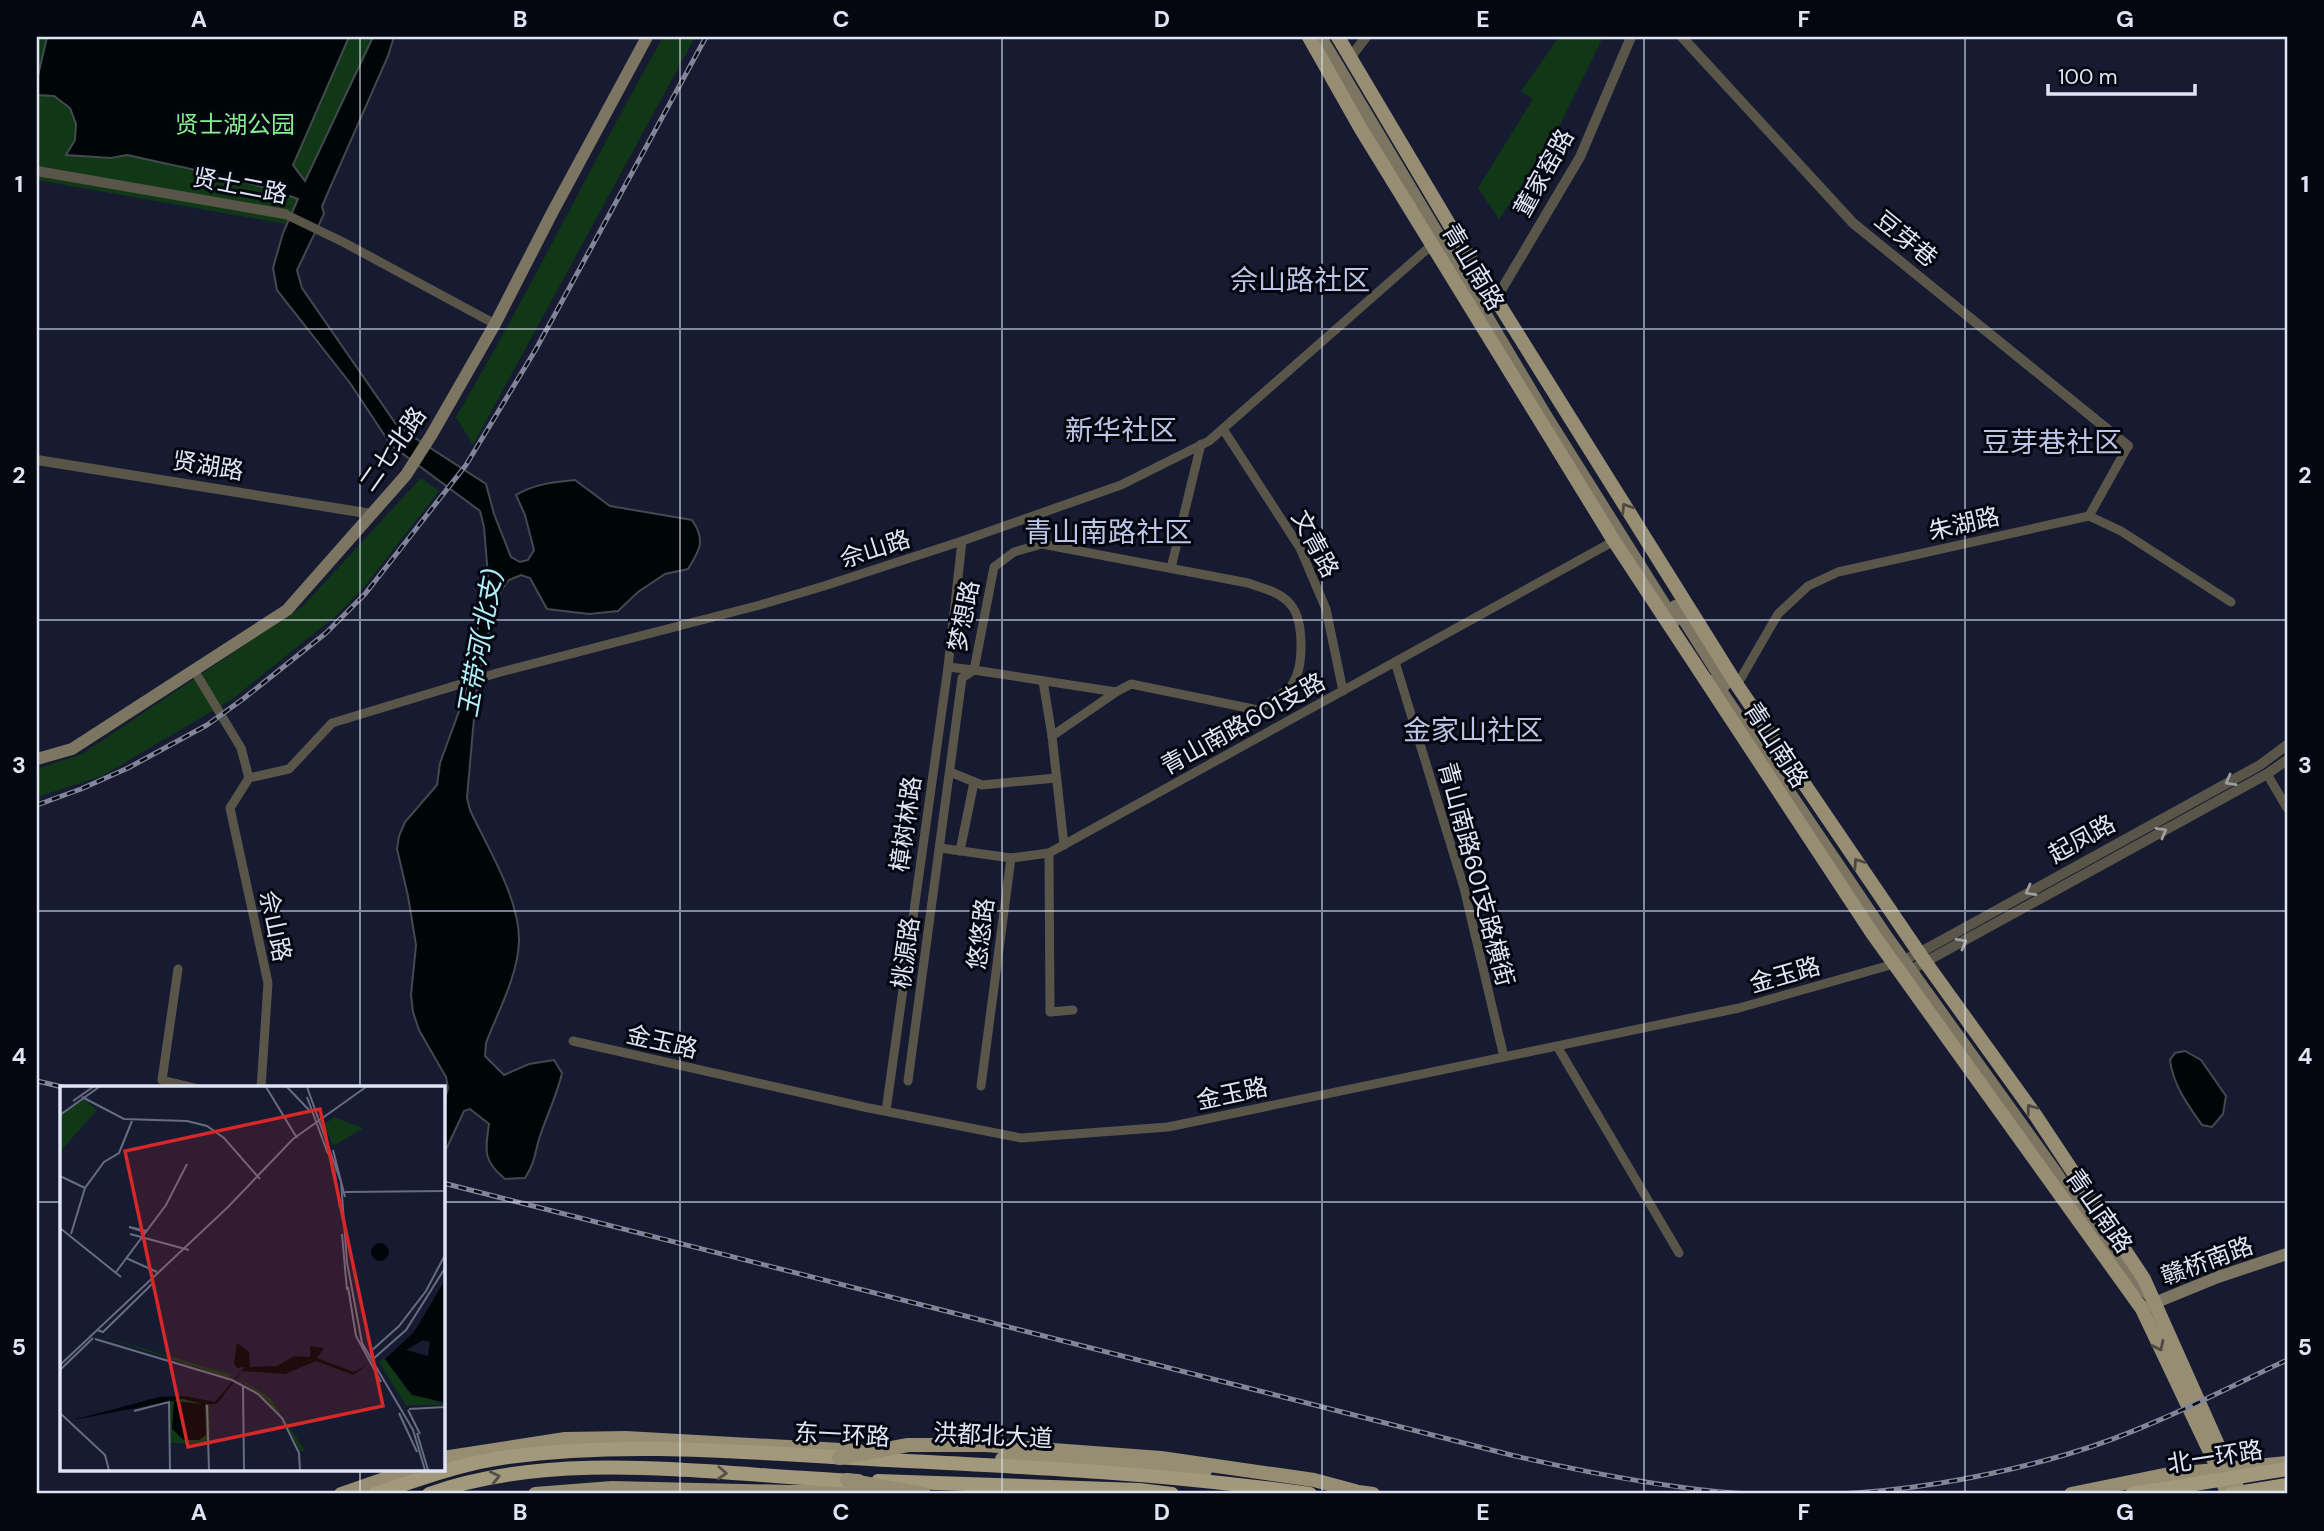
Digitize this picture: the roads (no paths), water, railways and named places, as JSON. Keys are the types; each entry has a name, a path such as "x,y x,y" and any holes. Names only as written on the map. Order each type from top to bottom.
{"highway":[{"name":"东一环路","path":"444,1472 505,1457 573,1451 664,1450 1136,1474 1310,1494"},
{"name":"东一环路","path":"429,1494 507,1474 575,1469 667,1470 847,1480 1139,1490 1172,1494"},
{"name":"北一环路","path":"2132,1494 2287,1469"},
{"name":"东一环路","path":"375,1494 442,1472"},
{"name":"北一环路","path":"2229,1494 2287,1485"}],"main road":[{"name":"二七北路","path":"37,759 72,749 287,610 406,475 495,324 647,37"},
{"name":"青山南路","path":"1309,37 1442,237 1487,311 1614,541 1910,964 2142,1309 2223,1468"},
{"path":"1321,37 1442,237"},
{"path":"1329,37 1442,237"},
{"name":"青山南路","path":"1338,37 1442,237 1487,311 1737,685 1910,964 2036,1116 2144,1279 2156,1302 2223,1468"},
{"path":"1487,311 1547,417 1687,640 1910,964"},
{"name":"赣桥南路","path":"2142,1309 2218,1277 2287,1254"},
{"name":"洪都北大道","path":"444,1458 565,1439 626,1438 939,1457 1146,1464 1373,1494"},
{"path":"839,1458 908,1445 986,1445 1161,1458 1314,1479 1354,1491"},
{"path":"2071,1494 2164,1475 2287,1463"},
{"path":"2223,1468 2229,1494"},
{"path":"2223,1468 2240,1494"},
{"path":"347,1493 405,1472"},
{"path":"847,1480 924,1494"},
{"path":"535,1494 612,1488 790,1492 900,1487 1079,1494"}],"street":[{"path":"1350,58 1366,37"},
{"name":"董家窑路","path":"1487,311 1580,157 1631,37"},
{"name":"豆芽巷","path":"1684,37 1853,223 2128,446"},
{"name":"贤士二路","path":"37,171 285,214 343,242 495,324"},
{"name":"佘山路","path":"261,1086 268,984 230,808 249,778 289,769 332,723 460,683 760,605 962,541 1121,485 1201,444 1223,429 1442,237"},
{"name":"文青路","path":"1223,429 1300,548 1326,609 1343,691"},
{"path":"1171,568 1201,444"},
{"path":"2128,446 2089,516 2121,531 2231,602"},
{"name":"贤湖路","path":"37,462 370,515"},
{"name":"朱湖路","path":"1737,685 1778,614 1808,586 1838,572 2089,516"},
{"name":"樟树林路","path":"886,1111 948,667 962,541"},
{"name":"青山南路601支路","path":"1049,853 1614,541"},
{"name":"梦想路","path":"1042,544 1171,568 1248,583 1273,591 1291,605 1298,624 1302,654 1293,683 1258,710 1130,684 1116,692 974,670 993,567 1014,552 1042,544"},
{"name":"青山南路601支路横街","path":"1395,662 1464,888 1504,1057"},
{"path":"948,667 974,670"},
{"path":"194,670 241,748 249,778"},
{"name":"桃源路","path":"908,1081 962,678 974,670"},
{"path":"1043,681 1064,845"},
{"path":"1052,736 1116,692"},
{"name":"起凤路","path":"1910,964 2260,765 2287,745"},
{"name":"起凤路","path":"1910,964 2267,774 2287,760"},
{"path":"950,772 982,785 1056,778"},
{"path":"2267,774 2287,808"},
{"path":"960,851 974,782"},
{"path":"940,848 1011,858 1049,853 1050,1012 1073,1010"},
{"name":"悠悠路","path":"981,1086 1011,858"},
{"name":"金玉路","path":"573,1041 886,1111 1021,1138 1168,1127 1740,1008 1910,964"},
{"path":"178,969 162,1080 187,1086"},
{"path":"1557,1046 1679,1253"}],"water":[{"name":"玉带河(北支)","path":"47,37 349,37 293,165 305,181 373,37 394,37 322,206 324,214 297,270 302,288 398,427 486,484 494,514 511,557 520,562 528,560 534,550 525,515 516,495 530,488 575,480 610,506 692,520 699,533 700,545 688,569 665,574 638,592 618,611 589,614 547,609 530,578 521,575 509,580 501,590 494,609 477,684 467,798 508,891 518,925 519,941 515,967 486,1043 485,1056 504,1075 529,1064 554,1060 562,1073 533,1162 525,1178 505,1179 493,1167 487,1155 489,1124 470,1109 464,1111 444,1154 444,1102 448,1088 446,1077 419,1030 413,1012 411,995 416,945 397,849 405,822 437,785 440,763 465,695 488,576 480,511 391,445 350,383 277,290 273,268 283,233 298,199 235,179 127,155 111,158 66,155 75,140 76,124 70,108 54,96 37,95 37,80"},
{"path":"2185,1051 2201,1060 2226,1096 2223,1114 2212,1127 2202,1125 2174,1078 2170,1060 2175,1053"}],"railway":[{"path":"37,805 128,768 207,725 326,633 365,594 466,465 536,349 706,37"},
{"path":"37,1081 60,1086"},
{"path":"444,1183 1511,1455 1627,1479 1745,1494"},
{"path":"1838,1494 1954,1481 2068,1454 2152,1423 2287,1360"}],"district":[{"name":"佘山路社区","path":"1300,280"},
{"name":"新华社区","path":"1121,430"},
{"name":"豆芽巷社区","path":"2052,442"},
{"name":"青山南路社区","path":"1108,532"},
{"name":"金家山社区","path":"1473,730"}],"park label":[{"name":"贤士湖公园","path":"235,125"}]}
